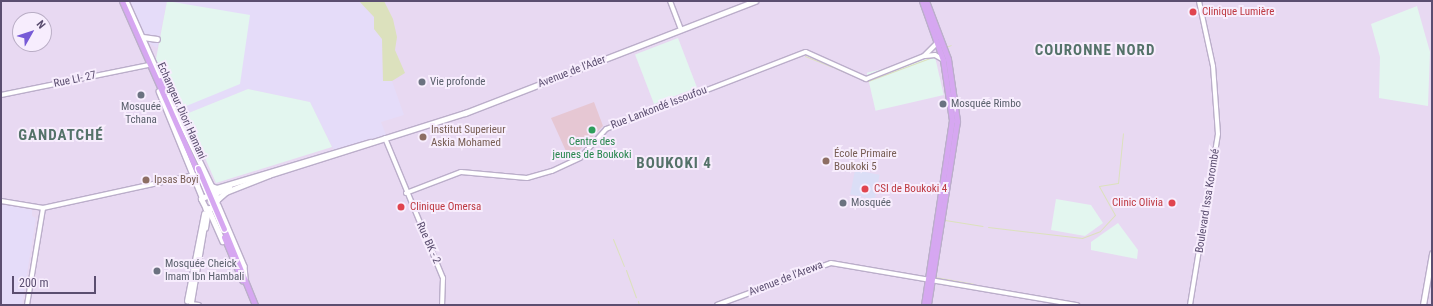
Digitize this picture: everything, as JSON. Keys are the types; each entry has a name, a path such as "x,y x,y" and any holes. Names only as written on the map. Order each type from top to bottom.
{"main road":[{"path":"121,1 172,122 196,171 202,197 200,242"},
{"name":"Echangeur Diori Hamani","path":"121,1 155,74 196,171"},
{"path":"126,1 209,185 216,191 218,202 244,266 243,278 251,305"},
{"name":"Echangeur Diori Hamani","path":"126,1 167,104 223,229 243,278"},
{"name":"Avenue de l'Ader","path":"202,197 268,172 386,139 681,30 755,1"},
{"path":"922,1 943,60 951,95 952,127 928,305"},
{"path":"924,305 931,279 957,121 948,59 926,1"},
{"path":"143,37 156,38"},
{"path":"155,74 166,92"},
{"path":"167,104 172,122"},
{"name":"Avenue de l'Ader","path":"209,210 226,192 268,172"},
{"path":"202,206 209,210 255,305"},
{"path":"200,242 209,210"},
{"path":"188,304 205,214"},
{"path":"206,222 214,223"},
{"path":"1423,305 1432,254"}],"street":[{"path":"670,1 681,30"},
{"name":"Boulevard Issa Korombé","path":"1190,305 1218,134 1213,66 1199,1"},
{"path":"924,56 938,43"},
{"name":"Rue Lankondé Issoufou","path":"406,193 461,172 527,178 552,171 580,158 606,129 806,52 866,79 924,56"},
{"path":"924,56 935,55 943,60"},
{"name":"Rue LI- 27","path":"1,95 148,65"},
{"name":"Rue BK - 2","path":"386,139 406,193 443,278 442,305"},
{"path":"1,201 43,208 196,171"},
{"path":"27,305 43,208"},
{"name":"Avenue de l'Arewa","path":"717,305 828,263 931,279 1077,305"},
{"path":"188,304 199,305"}],"shaded area":[{"path":"1,1 1432,1 1432,305 1,305"},
{"path":"130,1 167,1 157,48 146,41"},
{"path":"167,1 250,15 240,84 179,109 156,59"},
{"path":"173,1 359,1 374,17 374,29 382,39 383,81 392,81 404,115 381,122 386,135 334,150 310,102 248,89 186,114"},
{"path":"359,1 384,1 393,19 397,37 395,50 405,73 392,81 383,81 382,39 374,29 374,17"},
{"path":"1417,6 1430,52 1428,106 1379,98 1380,57 1371,24"},
{"path":"678,38 697,87 654,104 635,54"},
{"path":"935,57 944,95 876,111 867,73"},
{"path":"248,89 310,102 332,147 216,183 186,114"},
{"path":"594,102 603,126 570,160 551,118"},
{"name":"CSI de Boukoki 4","path":"855,170 880,175 875,199 850,195"},
{"path":"1056,199 1091,205 1103,223 1085,236 1051,230"},
{"path":"1,204 32,210 32,216 36,218 22,305 1,305"},
{"path":"1118,223 1138,250 1137,259 1091,250 1091,242"}],"waterway":[{"path":"946,47 951,45"},
{"path":"805,56 832,67"},
{"path":"868,81 930,58"},
{"path":"835,68 859,78"},
{"path":"988,227 1082,238 1100,231 1115,215 1099,186 1118,183 1123,133"},
{"path":"945,220 983,226"},
{"path":"613,239 624,266"},
{"path":"626,270 636,297"},
{"path":"935,277 973,284"},
{"path":"977,285 981,286"},
{"path":"638,301 639,305"}],"tunnel":[{"path":"204,214 211,196"}],"place":[{"name":"Clinique Lumière","path":"1193,12"},
{"name":"Vie profonde","path":"422,82"},
{"name":"Mosquée Tchana","path":"141,95"},
{"name":"Mosquée Rimbo","path":"943,104"},
{"name":"Centre des jeunes de Boukoki","path":"592,130"},
{"name":"Institut Superieur Askia Mohamed","path":"423,137"},
{"name":"École Primaire Boukoki 5","path":"826,161"},
{"name":"Ipsas Boyi","path":"146,180"},
{"name":"CSI de Boukoki 4","path":"865,189"},
{"name":"Mosquée","path":"843,203"},
{"name":"Clinic Olivia","path":"1172,203"},
{"name":"Clinique Omersa","path":"401,207"},
{"name":"Mosquée Cheick Imam Ibn Hambali","path":"157,271"}],"district":[{"name":"COURONNE NORD","path":"1095,51"},
{"name":"GANDATCHÉ","path":"61,136"},
{"name":"BOUKOKI 4","path":"674,164"}]}
